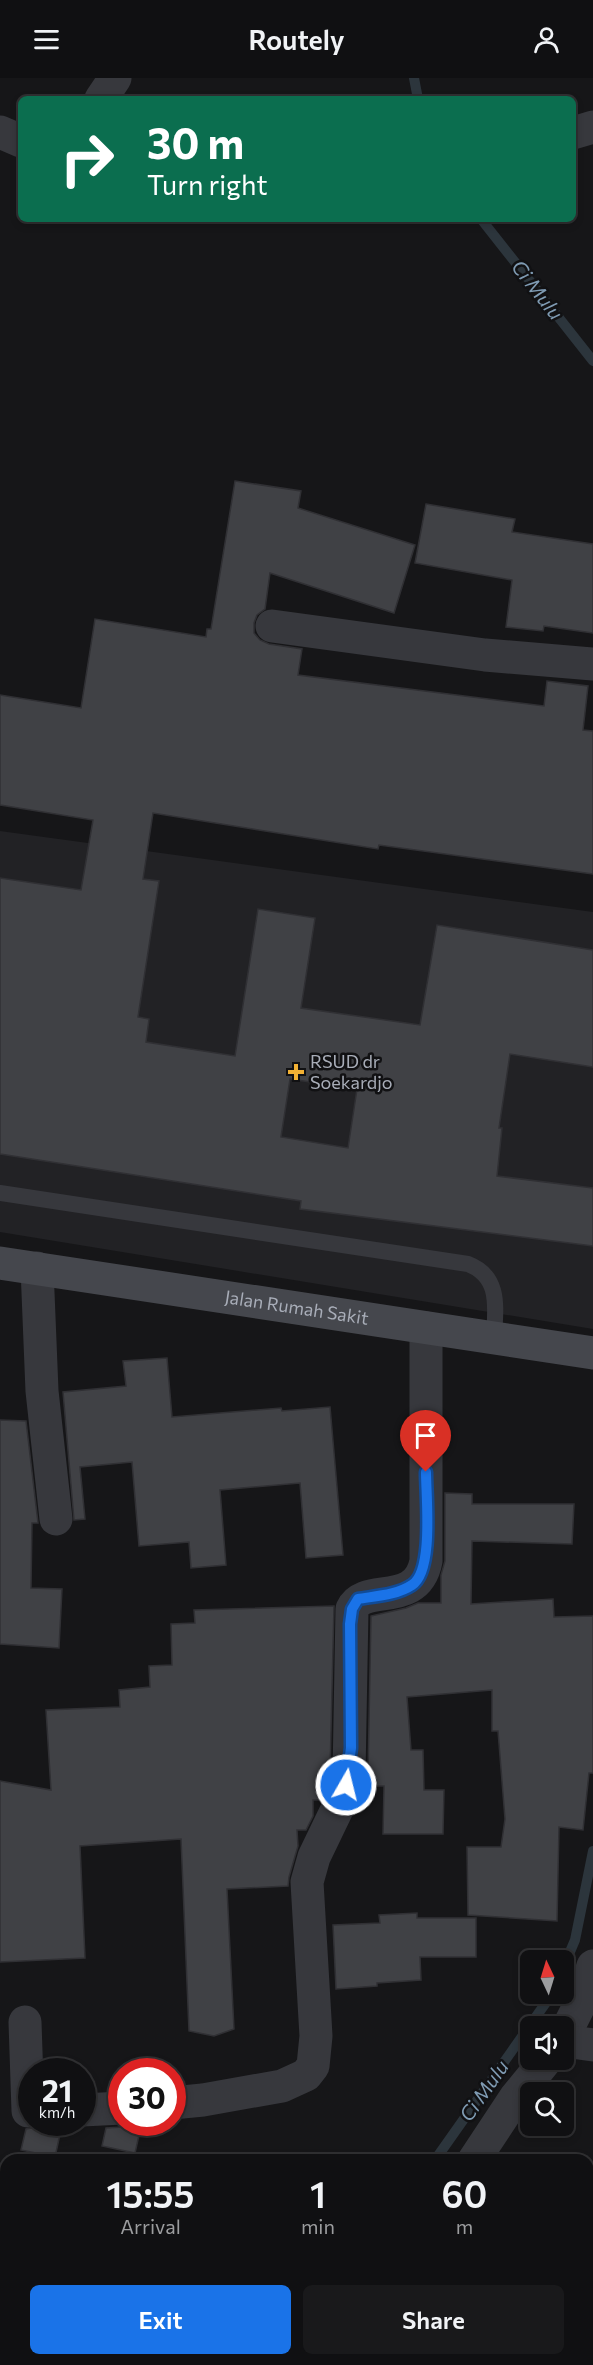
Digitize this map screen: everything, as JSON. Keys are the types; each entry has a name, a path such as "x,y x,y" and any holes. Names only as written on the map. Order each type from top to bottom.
{"main road":[{"name":"Jalan Rumah Sakit","path":"0,1263 593,1353"}],"street":[{"path":"103,96 115,78"},
{"path":"576,132 593,127"},
{"path":"0,132 18,140"},
{"path":"272,626 485,655 593,664"},
{"path":"37,1268 42,1391 56,1519"},
{"path":"186,2102 282,2086 306,2075 313,2066 316,2036 307,1882 314,1857 340,1803 349,1775 352,1609 358,1599 394,1592 414,1584 421,1576 426,1561 426,1328"},
{"path":"574,2017 593,1966"},
{"path":"23,2058 25,2022"},
{"path":"574,2041 593,2045"},
{"path":"478,2154 515,2098 538,2070"}],"lane":[{"path":"0,1193 468,1264 485,1274 492,1284 495,1300 494,1339"}],"shaded area":[{"name":"RSUD dr Soekardjo","path":"0,831 593,912 593,1329 0,1232"}],"building":[{"path":"235,481 301,491 298,508 415,545 394,613 270,573 265,609 257,615 254,633 260,640 269,644 302,649 298,675 544,706 547,681 588,686 583,730 593,731 593,874 379,845 378,849 153,813 143,879 159,881 138,1017 149,1019 146,1042 235,1056 258,909 315,918 301,1008 420,1025 437,925 593,950 593,1067 510,1054 499,1128 502,1128 497,1176 593,1188 593,1246 300,1209 301,1201 0,1154 0,878 81,890 93,820 0,805 0,695 81,708 95,619 206,637 207,629 211,629","holes":["290,1079 357,1089 348,1148 281,1137"]},
{"path":"426,504 515,519 512,532 593,544 593,633 544,626 543,631 506,627 512,580 415,563"},
{"path":"167,1358 172,1417 281,1408 282,1411 330,1407 343,1555 306,1558 300,1483 220,1490 226,1565 191,1568 189,1542 139,1546 132,1462 80,1467 85,1519 74,1520 63,1392 126,1386 123,1361"},
{"path":"0,1420 26,1421 38,1523 32,1523 31,1588 62,1589 59,1648 0,1644"},
{"path":"445,1493 472,1494 472,1504 574,1504 572,1544 472,1541 471,1604 553,1599 554,1617 593,1616 593,1773 589,1773 583,1830 559,1827 557,1921 468,1915 467,1847 501,1847 505,1819 498,1731 492,1731 492,1690 407,1697 411,1750 423,1750 424,1790 444,1790 443,1834 383,1834 384,1786 365,1786 368,1775 371,1616 418,1603 441,1603 441,1575 445,1561"},
{"path":"334,1606 330,1772 323,1796 321,1800 313,1800 313,1816 306,1830 297,1830 298,1846 288,1886 227,1889 234,2029 214,2036 189,2031 181,1839 80,1846 85,1958 0,1962 0,1781 51,1790 46,1710 120,1707 119,1690 150,1687 149,1666 172,1665 171,1624 195,1623 194,1610"},
{"path":"417,1913 417,1918 476,1918 476,1957 420,1957 421,1980 336,1989 333,1925 380,1923 379,1915"},
{"path":"106,2128 108,2128 108,2136 139,2136 135,2153 102,2146"},
{"path":"24,2136 60,2136 56,2154 21,2150"}],"waterway":[{"name":"Ci Mulu","path":"414,78 417,96"},
{"name":"Ci Mulu","path":"483,222 593,361"},
{"name":"Ci Mulu","path":"571,1950 575,1940 593,1851"},
{"name":"Ci Mulu","path":"439,2154 545,2004"}],"place":[{"name":"RSUD dr Soekardjo","path":"296,1072"}],"route":[{"path":"346,1785 351,1748 350,1624 352,1609 358,1599 405,1589 419,1580 426,1561 426,1472"}]}
